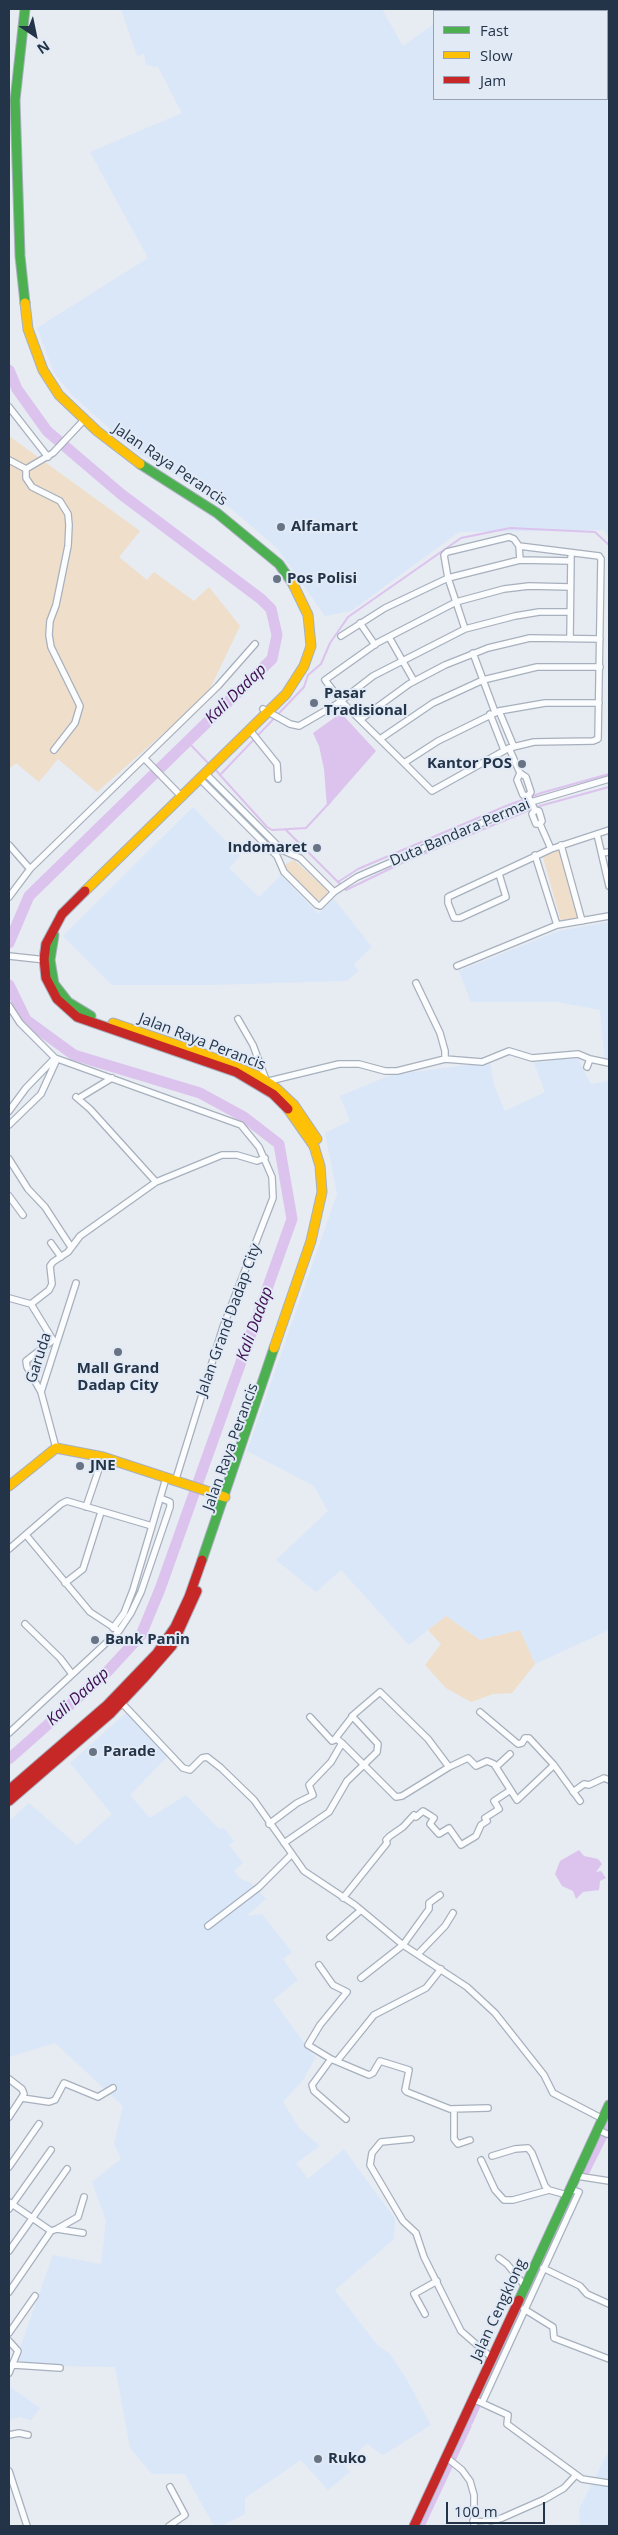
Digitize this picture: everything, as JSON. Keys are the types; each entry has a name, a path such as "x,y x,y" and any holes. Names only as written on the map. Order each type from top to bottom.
{"street":[{"name":"Jalan Raya Perancis","path":"9,1801 118,1699 157,1653 175,1627 189,1597 225,1497 305,1259 316,1224 321,1198 320,1166 311,1140 289,1109 264,1083 230,1064 81,1012 68,1002 54,984 47,960 62,914 178,793 270,714 301,660 306,638 304,608 291,579 258,545 217,513 139,463 84,420 59,395 42,370 31,340 20,247 15,100 25,9"},
{"path":"10,409 51,455"},
{"path":"26,469 51,455 84,420"},
{"path":"9,460 26,469"},
{"path":"26,469 26,478 32,487 60,501 68,514 68,546 56,605 50,621 49,634 51,646 80,706 75,723 54,750"},
{"path":"465,629 448,578 445,552 509,537 514,539 519,546 520,560"},
{"path":"519,546 598,556 601,559 600,735 596,741 534,742 509,748 432,791 361,719 340,701 325,683 326,678 389,636 456,602 504,589 528,586 570,587"},
{"path":"570,638 572,552"},
{"path":"340,636 385,608 448,578 520,560 571,561"},
{"path":"270,714 299,726 340,701 373,676 402,659 465,629 539,612 570,612"},
{"path":"360,623 375,645"},
{"path":"389,636 414,681"},
{"path":"361,719 414,681 473,653 523,639 600,639"},
{"path":"9,897 30,869 218,686 255,644"},
{"path":"473,653 509,748 520,773 526,777 531,792 531,802 539,811 542,821 540,824 550,849"},
{"path":"380,740 433,702 482,680 537,666 600,667"},
{"path":"404,763 438,741 494,712 545,703 600,703"},
{"path":"494,712 509,748"},
{"name":"Jalan Raya Perancis","path":"207,769 270,714"},
{"path":"251,732 277,764 278,779"},
{"path":"144,758 178,793"},
{"path":"207,769 282,850 300,858 334,892"},
{"name":"Duta Bandara Permai","path":"207,769 277,856 284,872 320,906 334,892 366,873 531,802 609,779"},
{"path":"499,874 506,897 460,918 454,918 448,897 550,849 609,830"},
{"path":"597,834 609,886"},
{"path":"9,845 30,869"},
{"path":"561,845 582,921"},
{"path":"602,853 609,852"},
{"path":"535,856 557,926"},
{"path":"457,966 557,926 609,916"},
{"path":"9,956 47,960"},
{"path":"416,983 440,1033 445,1051 444,1059"},
{"path":"9,1006 20,1022 56,1058"},
{"path":"238,1018 253,1045 264,1083 339,1064 359,1064 385,1071 444,1059 482,1062 509,1051 532,1058 578,1054 609,1063"},
{"path":"9,1111 26,1088 56,1058"},
{"path":"9,1125 41,1094 56,1058"},
{"name":"Jalan Grand Dadap City","path":"56,1058 241,1125 248,1131 265,1158 272,1177 272,1198 224,1328 174,1482"},
{"path":"587,1067 590,1059"},
{"path":"112,1078 77,1098 156,1182"},
{"path":"31,1304 49,1290 52,1284 50,1266 61,1258 80,1236 156,1182 222,1155 237,1155 257,1161 265,1158"},
{"path":"9,1159 28,1189 45,1207 71,1247"},
{"path":"9,1196 23,1215"},
{"path":"51,1242 61,1258"},
{"name":"Garuda","path":"56,1448 41,1392 76,1283"},
{"path":"9,1298 31,1304 53,1340 26,1360 27,1368 41,1392"},
{"path":"9,1486 56,1448 102,1457 174,1482 225,1497"},
{"path":"86,1507 102,1457"},
{"path":"116,1629 133,1590 166,1478"},
{"path":"9,1733 72,1674 116,1629 141,1592 168,1514 170,1502 160,1498"},
{"path":"9,1549 64,1501 152,1526"},
{"path":"65,1583 83,1569 101,1512"},
{"path":"26,1535 90,1612 116,1629"},
{"path":"25,1624 60,1658 72,1674"},
{"path":"335,1740 352,1717 381,1692 428,1739 449,1766"},
{"name":"Jalan Raya Perancis","path":"9,1790 118,1699"},
{"path":"118,1699 183,1768 190,1770 204,1758 209,1758 216,1763 254,1800 304,1871 361,1910 404,1945 467,1987 495,2012 544,2075 553,2093 603,2119"},
{"path":"480,1712 518,1744 522,1743 525,1738 529,1738 554,1765 580,1801"},
{"path":"310,1717 332,1741 335,1740 342,1743 364,1766 399,1797 449,1766 468,1758 476,1766 489,1761 496,1768 509,1791 519,1800 554,1765"},
{"path":"284,1843 329,1812 347,1781 378,1752 378,1744 352,1717"},
{"path":"270,1824 297,1803 313,1795 309,1785 331,1762 342,1743"},
{"path":"496,1768 510,1754"},
{"path":"573,1792 584,1784 589,1785 604,1778 609,1780"},
{"path":"343,1898 387,1843 386,1840 403,1827 414,1815 416,1817 422,1812 431,1816 434,1818 430,1824 439,1834 449,1828 461,1845 476,1836 481,1825 487,1821 485,1818 499,1809 494,1801 509,1791"},
{"path":"208,1926 259,1887 292,1854"},
{"path":"361,1978 404,1945 429,1909 430,1902 440,1895"},
{"path":"330,1937 361,1910"},
{"path":"418,1954 445,1926 453,1913"},
{"path":"319,1965 333,1985 347,1992 320,2025 308,2045 334,2060 369,2076 373,2074 380,2061 409,2070 405,2090 407,2092 454,2110 488,2108"},
{"path":"346,2119 314,2091 312,2085 374,2015 426,1988 441,1969"},
{"path":"9,2079 24,2091 23,2096 9,2117"},
{"path":"23,2096 50,2102 56,2099 64,2083 98,2097 113,2088"},
{"name":"Jalan Cengklong","path":"414,2526 450,2460 477,2401 492,2358 526,2286 534,2278 609,2105"},
{"path":"454,2110 454,2139 458,2144 470,2140"},
{"path":"9,2167 39,2124"},
{"path":"598,2130 607,2134"},
{"path":"411,2139 381,2142 372,2152 370,2164 404,2223 416,2234 424,2257 462,2331 492,2358"},
{"path":"492,2156 520,2148 530,2150 541,2179 549,2190"},
{"path":"51,2150 10,2205 54,2230 82,2233"},
{"path":"481,2160 495,2190 504,2200 513,2200 549,2190 572,2191"},
{"path":"9,2251 67,2170"},
{"path":"577,2176 609,2181"},
{"path":"9,2292 54,2230 78,2216 84,2197"},
{"path":"553,2236 543,2268 534,2278 524,2309 477,2401 508,2415 507,2424 576,2475 586,2480 608,2483"},
{"path":"499,2258 507,2264 526,2286"},
{"path":"543,2268 580,2286 587,2294 609,2304"},
{"path":"425,2314 414,2294 437,2281"},
{"path":"9,2333 35,2296"},
{"path":"524,2309 553,2327 554,2338 609,2359"},
{"path":"9,2341 18,2351 14,2365 9,2373"},
{"path":"14,2365 60,2368"},
{"path":"9,2435 19,2433 28,2435"},
{"path":"450,2460 466,2474 470,2481 474,2495 474,2523 502,2518 545,2500 564,2488 576,2475"},
{"path":"9,2471 27,2526"},
{"path":"169,2526 185,2515 170,2488"}],"shaded area":[{"path":"121,9 382,9 403,46 433,25 433,100 608,100 608,10 456,10 609,9 609,539 604,530 459,532 351,611 325,616 277,548 230,508 134,450 72,395 54,373 37,328 148,258 90,152 182,113 158,67 146,65 144,54 137,56"},
{"path":"9,436 140,531 119,557 147,580 154,572 194,601 209,587 240,626 207,695 97,792 58,759 39,782 16,763 9,769"},
{"path":"341,713 376,751 327,807 324,769 319,746 313,733"},
{"path":"193,807 240,856 229,868 259,897 281,875 318,914 334,899 372,947 354,964 358,971 347,981 209,985 112,985 63,936"},
{"path":"559,849 578,918 561,921 542,854"},
{"path":"294,860 327,890 327,895 323,900 317,900 286,869 286,864"},
{"path":"609,922 609,1063 605,1064 600,1010 556,1002 471,1002 459,971 559,931"},
{"path":"577,1057 591,1084 609,1081 609,1630 535,1664 520,1630 480,1640 446,1616 409,1645 341,1570 316,1592 276,1560 328,1511 314,1486 247,1451 337,1194 325,1133 350,1121 340,1096 391,1075 490,1062 494,1085 505,1111 545,1092 534,1063"},
{"path":"446,1616 480,1640 520,1630 535,1664 512,1693 493,1694 471,1702 446,1688 425,1665 441,1644 428,1630"},
{"path":"127,1712 168,1756 130,1795 150,1818 186,1795 219,1829 224,1828 234,1841 229,1845 243,1863 234,1871 241,1879 251,1883 266,1899 246,1916 262,1914 292,1952 283,1959 298,1980 273,2000 315,2058 304,2079 283,2102 299,2128 320,2146 296,2163 308,2179 344,2149 395,2219 394,2239 335,2290 378,2346 389,2353 406,2378 431,2425 383,2455 367,2444 344,2464 350,2472 328,2490 301,2460 245,2498 245,2514 221,2526 214,2526 185,2474 152,2474 130,2448 115,2367 49,2366 15,2362 53,2255 101,2264 106,2221 92,2182 121,2159 114,2144 123,2106 55,2043 9,2057 9,1821 29,1803 77,1845 112,1814 70,1763"},
{"path":"579,1850 584,1856 598,1859 602,1864 596,1872 601,1871 606,1878 600,1881 599,1890 583,1892 576,1899 573,1891 562,1886 555,1874 560,1861"},
{"path":"9,2386 40,2408 31,2420 20,2417 9,2420"},
{"path":"609,2450 609,2526 580,2526 579,2509"}],"waterway":[{"name":"Kali Dadap","path":"9,370 17,389 47,431 121,494 261,599 271,609 277,635 272,659 29,896 9,943"},
{"path":"215,769 220,775 304,687 308,675 321,664 330,643 348,617 461,538 510,528 595,532 609,545"},
{"path":"187,741 209,764"},
{"path":"285,829 338,882 358,869 506,806 541,793 609,774"},
{"path":"220,775 267,827 272,830 306,828 331,801"},
{"path":"536,807 609,787"},
{"path":"338,882 346,890 404,862 532,809"},
{"name":"Kali Dadap","path":"9,985 26,1020 74,1055 200,1093 244,1117 279,1144 292,1219 160,1589 141,1635 107,1672 9,1759"},
{"path":"606,2131 609,2123"},
{"path":"584,2176 604,2136"},
{"path":"535,2275 552,2244"},
{"path":"470,2421 533,2281"},
{"path":"421,2526 468,2426"}],"traffic: fast":[{"path":"25,9 15,100 20,256 25,303"},
{"path":"140,464 217,513 279,564 293,584"},
{"path":"54,935 50,960 54,984 68,1002 91,1016"},
{"path":"202,1560 274,1348"},
{"path":"519,2300 609,2105"}],"traffic: slow":[{"path":"25,303 28,329 43,370 59,395 97,431 140,464"},
{"path":"85,891 286,694 304,666 311,646 308,615 293,584"},
{"path":"113,1023 204,1054 258,1076 276,1088 294,1105 317,1139"},
{"path":"274,1348 311,1241 322,1192 320,1166 314,1146 288,1109"},
{"path":"9,1486 56,1448 103,1457 225,1497"}],"traffic: jam":[{"path":"85,891 62,914 46,944 44,959 46,978 57,999 77,1017 236,1072 273,1094 288,1109"},
{"path":"9,1790 106,1706 157,1653 175,1627 189,1597 202,1560"},
{"path":"9,1801 111,1713 144,1678 172,1646 197,1591"},
{"path":"414,2526 519,2300"}],"place":[{"name":"Alfamart","path":"281,527"},
{"name":"Pos Polisi","path":"277,579"},
{"name":"Pasar Tradisional","path":"314,703"},
{"name":"Kantor POS","path":"522,764"},
{"name":"Indomaret","path":"317,848"},
{"name":"Mall Grand Dadap City","path":"118,1352"},
{"name":"JNE","path":"80,1466"},
{"name":"Bank Panin","path":"95,1640"},
{"name":"Parade","path":"93,1752"},
{"name":"Ruko","path":"318,2459"}]}
